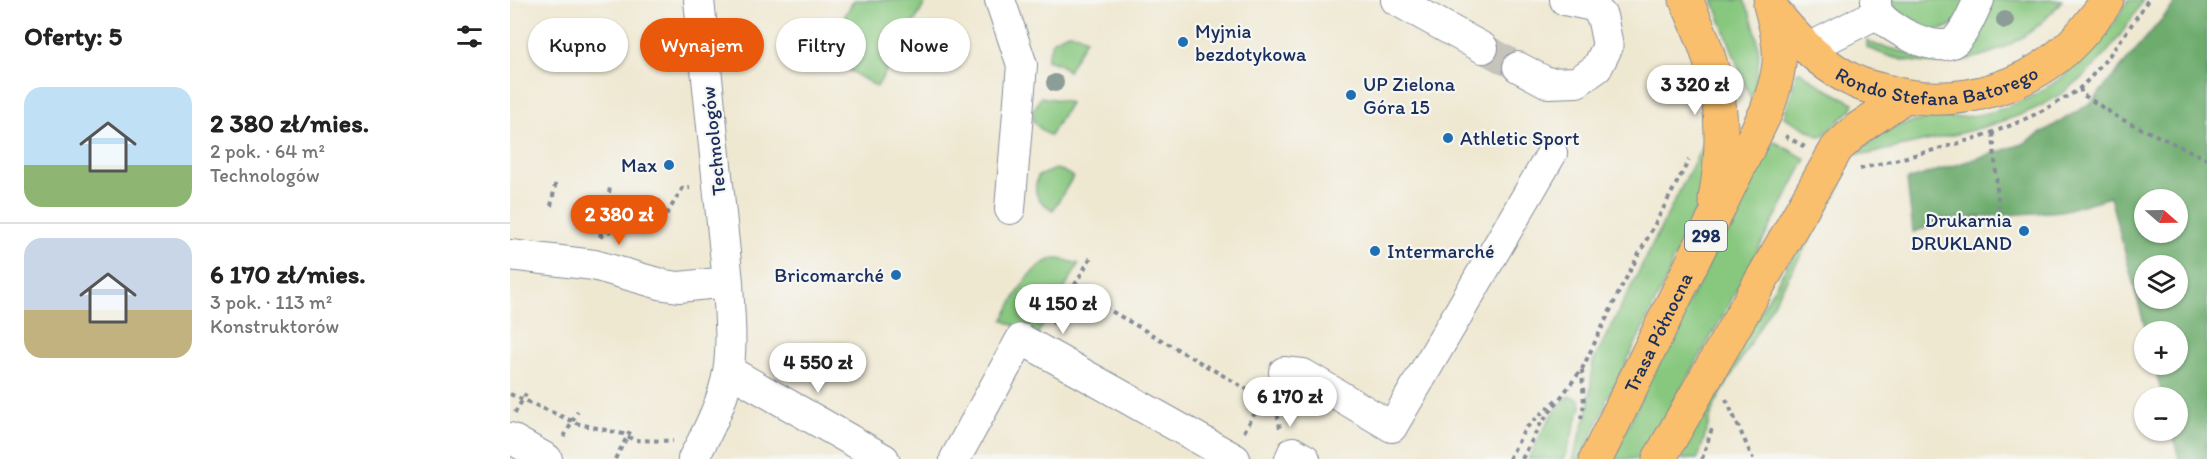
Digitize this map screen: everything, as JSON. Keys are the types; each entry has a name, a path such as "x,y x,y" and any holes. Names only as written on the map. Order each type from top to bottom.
{"main road":[{"path":"1686,0 1708,52 1718,85 1720,101 1719,176 1710,230"},
{"name":"Rondo Stefana Batorego","path":"1768,3 1791,33 1815,57 1856,82 1904,97 1936,100 1980,95 2025,78 2055,60 2080,37 2107,0"},
{"name":"Trasa Północna","path":"1596,459 1761,124 1777,82 1780,52 1768,3"},
{"path":"1659,459 1837,148 1859,128 1904,97"}],"street":[{"name":"Technologów","path":"697,451 718,406 729,371 728,282 699,0"},
{"path":"1000,0 1022,65 1010,209"},
{"path":"1396,0 1482,48"},
{"path":"1518,68 1548,83 1578,82 1597,68 1608,46 1602,16 1593,6 1565,0"},
{"path":"1807,49 1877,6 1887,22 1907,34 1928,44 1944,46 1954,41 1979,0"},
{"path":"1284,372 1303,374 1392,427 1552,153"},
{"path":"510,255 594,264 664,285 679,287 728,282"},
{"path":"955,459 1021,339 1232,458"},
{"path":"729,371 884,459"},
{"path":"510,438 547,459"}],"path":[{"path":"2080,88 2082,94 2119,118 2207,159"},
{"path":"1777,132 1810,150"},
{"path":"1993,134 1999,214"},
{"path":"1522,459 1540,425 1582,369 1622,285 1691,155"},
{"path":"551,206 555,181"},
{"path":"662,222 682,189 700,186"},
{"path":"594,264 610,188"},
{"path":"1037,348 1091,257"},
{"path":"1072,289 1276,406 1284,445 1296,457"},
{"path":"1580,421 1584,404 1582,369"},
{"path":"510,422 528,390"},
{"path":"1509,459 1525,429 1565,391"},
{"path":"510,394 579,424 628,436 634,440 697,451"},
{"path":"1724,395 1753,459"},
{"path":"1232,458 1263,399"},
{"path":"615,459 632,428"}],"green space":[{"path":"854,0 927,0 917,18 878,18 878,72 886,72 877,87 852,72 866,72 866,18 843,18"},
{"path":"1713,0 1744,0 1750,13 1757,37 1759,61 1751,100"},
{"path":"1891,0 1972,0 1950,26 1939,30 1922,27 1906,19 1894,7"},
{"path":"1992,0 2062,0 2044,20 2023,37 1999,50 1973,58 1946,63 1919,62 1892,57 1867,47 1867,40 1876,45 1909,53 1929,52 1944,60 1959,57"},
{"path":"2128,0 2143,0 2122,33 2083,77 2051,100 2015,117 1974,129 1870,154 1857,154 1882,134 1904,124 1926,119 1971,116 1996,110 2020,102 2042,90 2063,76 2100,42"},
{"path":"2178,0 2207,0 2207,459 2179,459 2174,441 2188,441 2188,387 2160,387 2157,375 2188,375 2188,321 2143,321 2140,309 2188,309 2188,255 2134,255 2134,286 2110,197 2062,211 1953,219 1913,232 1907,180 2023,144 2091,103"},
{"path":"1068,33 1078,34 1086,39 1068,71 1059,64 1046,60 1053,40"},
{"path":"1800,71 1826,89 1854,103 1851,110 1821,137 1784,117 1797,72"},
{"path":"1041,97 1070,103 1050,136 1038,127 1033,119 1034,110"},
{"path":"1714,123 1704,189 1679,253 1672,261 1669,274 1613,390 1607,397 1605,408 1580,459 1573,459 1589,406 1593,362"},
{"path":"1773,141 1806,159 1729,305 1642,459 1612,459 1680,318"},
{"path":"1055,169 1073,177 1053,210 1037,196 1036,187 1038,176"},
{"path":"1839,177 1841,186 1714,406 1698,459 1674,459"},
{"path":"1052,259 1079,264 1036,337 1003,320 1028,277"},
{"path":"1569,396 1580,400 1581,407 1564,459 1528,459 1551,417"}],"tunnel":[{"path":"1483,48 1518,67"}],"place":[{"name":"Myjnia bezdotykowa","path":"1183,42"},
{"name":"UP Zielona Góra 15","path":"1351,95"},
{"name":"Athletic Sport","path":"1448,138"},
{"name":"Max","path":"669,165"},
{"name":"Drukarnia DRUKLAND","path":"2024,231"},
{"name":"Intermarché","path":"1375,251"},
{"name":"Bricomarché","path":"896,275"}]}
